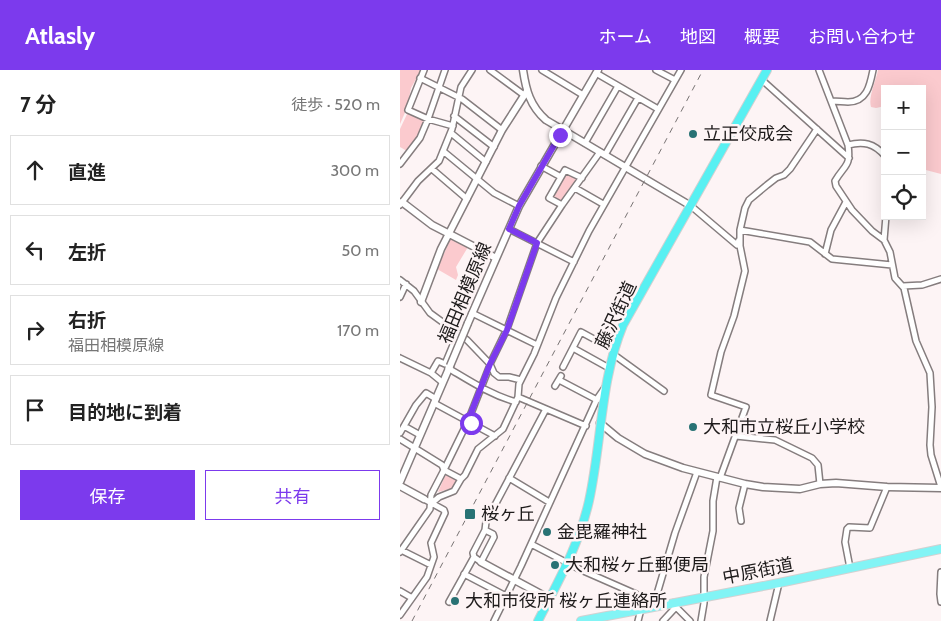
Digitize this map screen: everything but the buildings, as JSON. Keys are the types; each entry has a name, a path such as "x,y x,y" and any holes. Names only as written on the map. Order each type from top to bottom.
{"highway":[{"name":"藤沢街道","path":"538,621 568,563 580,534 589,500 609,368 624,325 633,306 768,70"}],"main road":[{"name":"中原街道","path":"586,620 651,606 675,605 705,597 941,549"}],"street":[{"path":"424,70 408,110 428,119 453,126"},
{"path":"400,164 420,138 445,70"},
{"path":"471,70 458,96 451,133 439,160 420,179 401,204 429,222 496,258"},
{"path":"490,70 525,93 541,116 690,206 736,246 740,238"},
{"path":"421,302 449,233 502,130 525,93 523,70"},
{"path":"542,70 551,72 584,95"},
{"path":"656,70 675,80"},
{"path":"432,565 401,551 440,496 454,491 465,475 478,449 503,429 517,400 521,380 574,262 603,204 681,70"},
{"path":"590,416 618,438 644,454 697,472 745,484 800,489 820,484 941,487 931,455 930,445 932,407 930,373 916,341 903,286 895,278 890,252 884,240 872,232 846,202 836,186 835,181 846,167 850,158 848,145 819,70"},
{"path":"832,101 849,102 865,96 868,92 873,70"},
{"path":"597,72 658,109"},
{"name":"福田相模原線","path":"400,482 519,206 597,72"},
{"path":"420,78 458,96 502,130"},
{"path":"762,80 850,158"},
{"path":"585,144 618,86"},
{"path":"433,504 433,493 468,421 490,365 507,330 537,243 574,188 603,154 638,98"},
{"path":"454,116 494,147"},
{"path":"701,621 705,597 704,578 713,531 714,501 718,478 746,407 711,395 721,352 734,316 745,271 740,238 742,216 750,200 790,169 817,129"},
{"path":"451,133 486,162"},
{"path":"848,145 867,142 881,152"},
{"path":"400,151 407,154"},
{"path":"443,151 494,194 519,206"},
{"path":"541,166 561,177"},
{"path":"432,169 467,199"},
{"path":"562,205 549,198 565,170 582,178"},
{"path":"574,188 603,204"},
{"path":"825,254 831,230 846,202"},
{"path":"884,240 886,220"},
{"path":"509,229 574,262"},
{"path":"740,230 810,242 832,259 892,265"},
{"path":"903,286 922,286 941,279"},
{"path":"400,280 414,291 430,313 458,332 490,365 494,373 499,377 521,380"},
{"path":"400,297 406,284"},
{"path":"472,313 537,344"},
{"path":"431,373 438,361 445,364 458,332"},
{"path":"563,367 581,332 613,352 664,391"},
{"path":"573,348 609,368"},
{"path":"400,358 431,373 432,376 442,382"},
{"path":"449,367 481,388 504,399 517,400 546,409 586,426"},
{"path":"555,386 560,378 597,400"},
{"path":"494,621 597,400 606,386"},
{"path":"420,436 401,429 426,393 435,401 495,436"},
{"path":"449,602 474,557 473,554 485,530 486,522 546,409"},
{"path":"736,436 776,440 812,458 818,465 820,484"},
{"path":"400,440 442,465 444,470 461,479"},
{"path":"531,544 636,594 651,606 697,472"},
{"path":"509,478 550,502"},
{"path":"741,521 739,508 745,484"},
{"path":"400,486 444,510 445,513 431,543 434,553 427,577 400,615"},
{"path":"850,568 845,542 847,529 870,528 887,487"},
{"path":"433,493 440,496"},
{"path":"424,499 433,493"},
{"path":"481,562 494,537 493,534 485,530"},
{"path":"474,557 550,598"},
{"path":"941,572 941,602"},
{"path":"464,574 506,596"},
{"path":"770,621 779,583"},
{"path":"400,590 412,598"},
{"path":"663,621 675,605 690,621"},
{"path":"638,621 642,608"}],"shaded area":[{"path":"400,70 421,70 411,88 407,108 400,124"},
{"path":"878,70 941,70 941,174 926,170 926,85 881,85 881,107 876,108 871,107 871,94"},
{"path":"408,112 424,120 417,138 407,151 400,147 400,129"},
{"path":"566,173 578,179 562,203 551,197"},
{"path":"451,238 468,247 456,267 458,275 456,280 437,269"},
{"path":"447,475 457,480 453,488 438,492 445,476"}],"railway":[{"path":"412,621 703,70"}],"place":[{"name":"立正佼成会","path":"693,134"},
{"name":"大和市立桜丘小学校","path":"693,427"},
{"name":"桜ヶ丘","path":"470,514"},
{"name":"金毘羅神社","path":"547,532"},
{"name":"大和桜ヶ丘郵便局","path":"555,565"},
{"name":"大和市役所 桜ヶ丘連絡所","path":"455,601"}],"route":[{"path":"471,423 468,421 490,364 507,330 537,243 509,229 519,206 560,135"}]}
